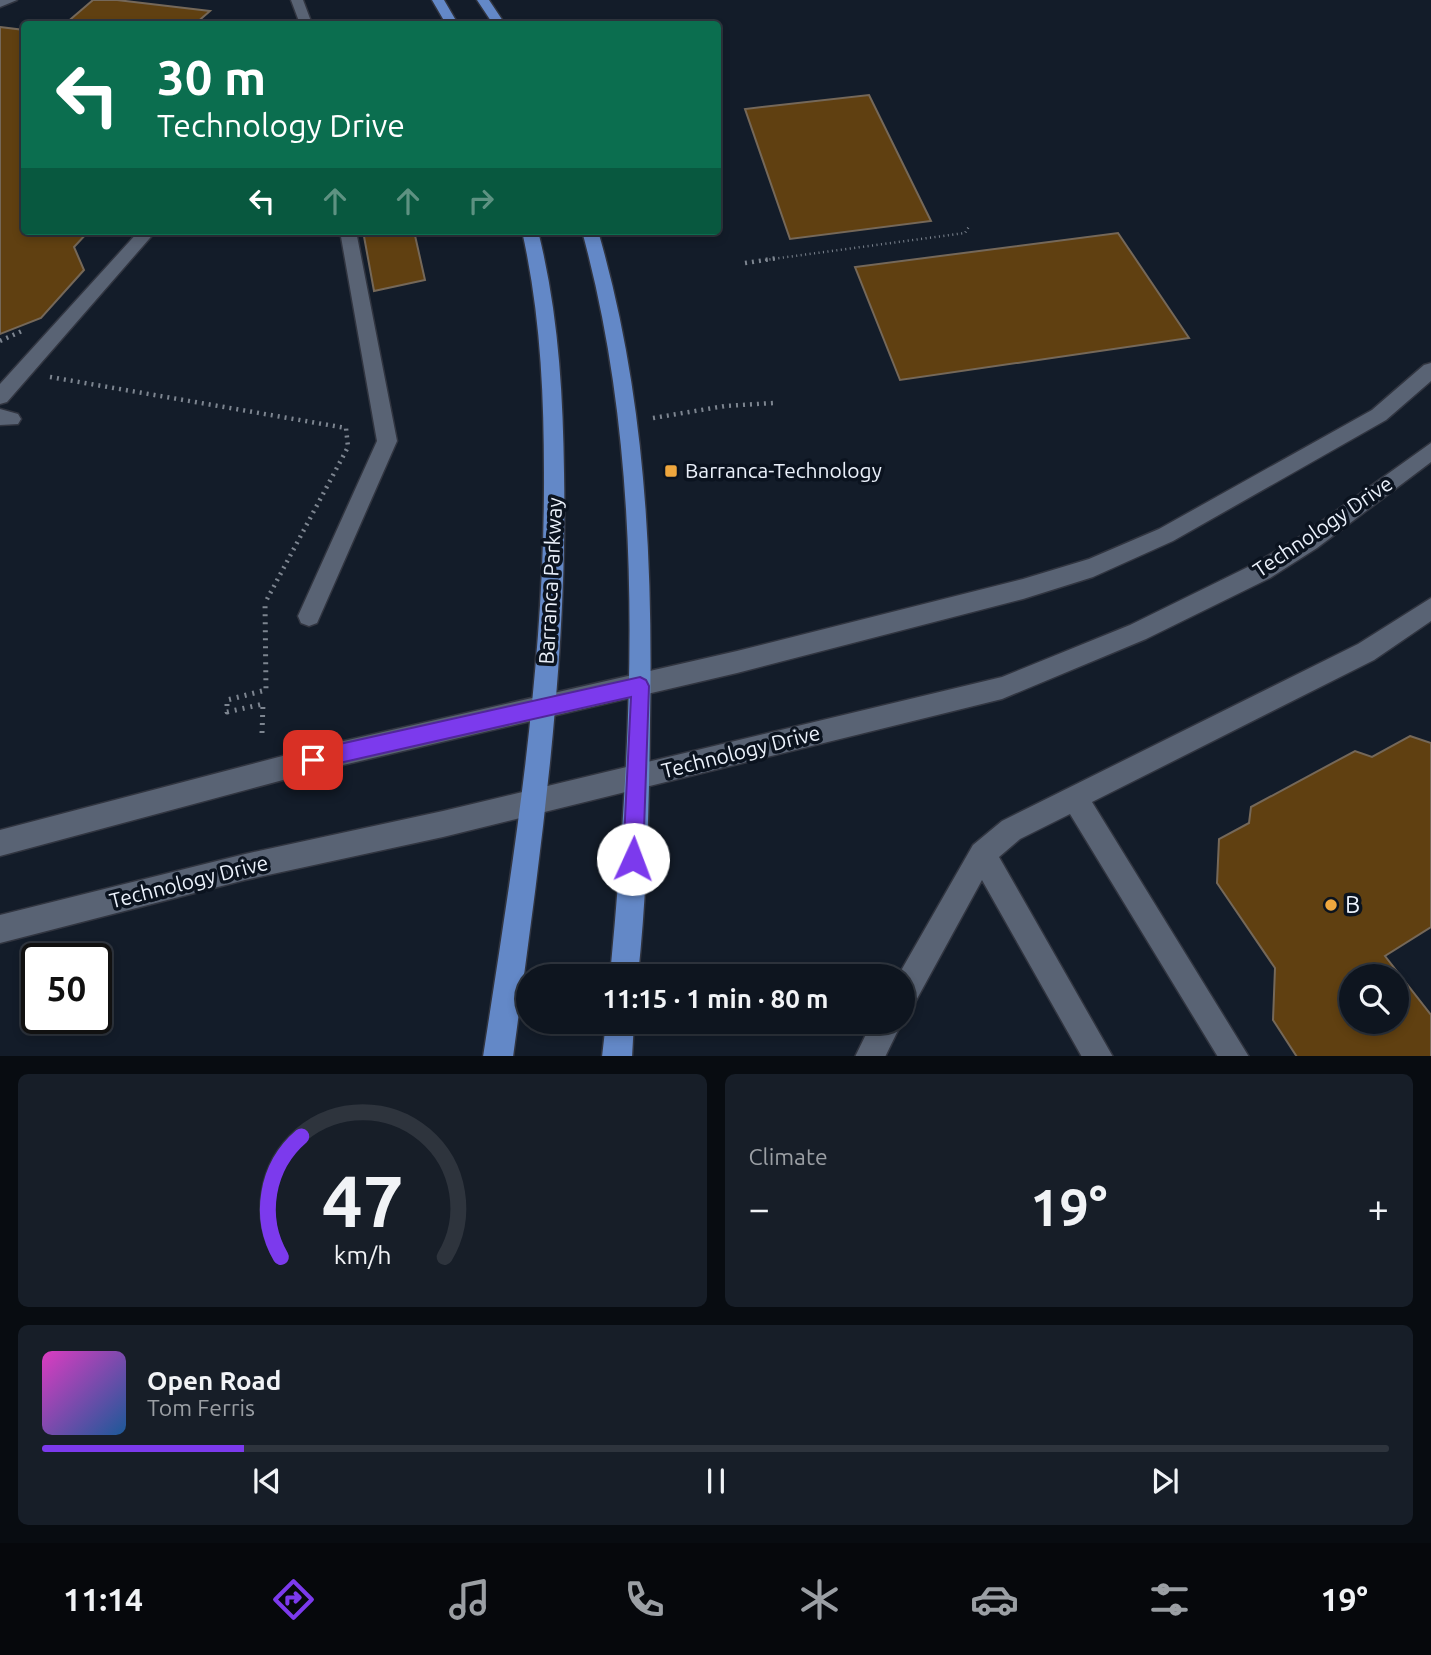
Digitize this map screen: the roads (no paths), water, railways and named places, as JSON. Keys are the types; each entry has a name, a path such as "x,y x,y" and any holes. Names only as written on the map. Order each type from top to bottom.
{"main road":[{"path":"438,0 450,21"},
{"path":"483,0 497,21"},
{"name":"Barranca Parkway","path":"498,1056 534,802 556,522 551,370 531,235"},
{"path":"591,235 615,318 632,421 639,525 640,686 625,964"},
{"path":"617,1056 619,1034"}],"street":[{"path":"0,4 11,0"},
{"path":"297,0 305,21"},
{"path":"0,397 144,235"},
{"path":"309,617 387,441 349,235"},
{"path":"0,844 313,760 640,686 1023,589 1093,567 1166,535 1379,415 1431,370"},
{"name":"Technology Drive","path":"0,929 245,867 534,802 1002,688 1126,637 1262,571 1309,542 1431,451"},
{"path":"915,974 982,854 1011,830 1366,652 1431,608"},
{"path":"1075,798 1235,1056"},
{"path":"982,854 1100,1056"},
{"path":"869,1056 881,1034"}],"place":[{"name":"Barranca-Technology","path":"671,471"},
{"name":"B","path":"1331,905"}]}
